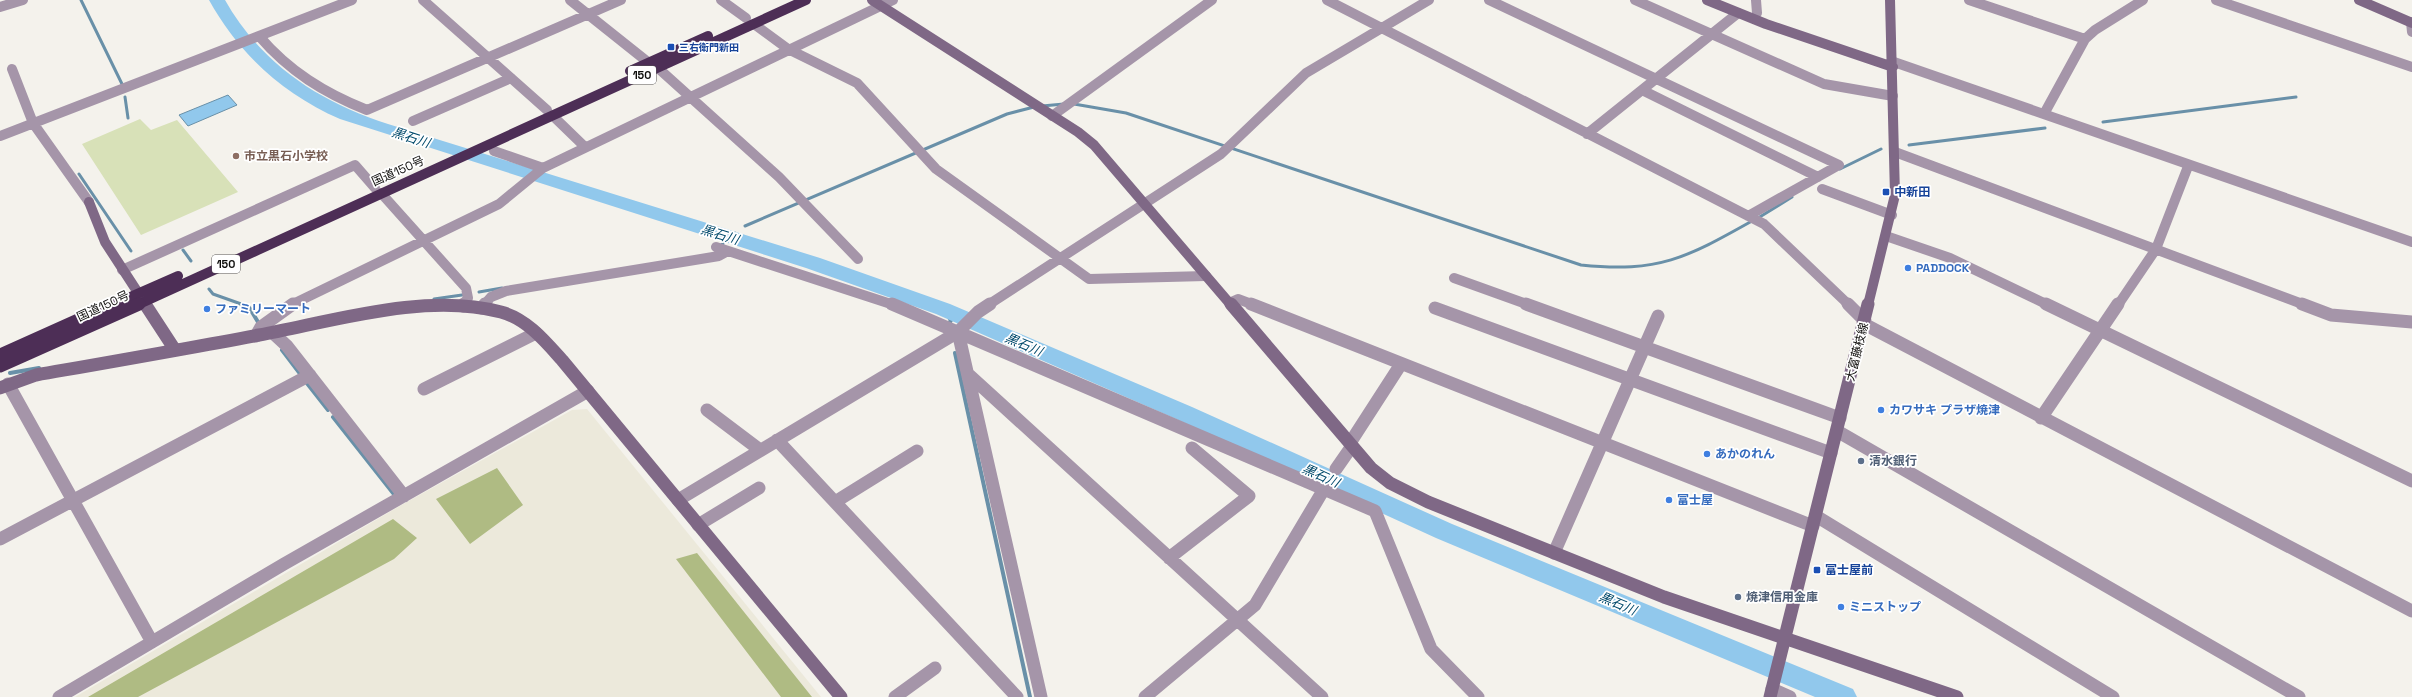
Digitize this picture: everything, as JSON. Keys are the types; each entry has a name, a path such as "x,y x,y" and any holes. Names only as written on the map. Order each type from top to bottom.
{"highway":[{"name":"国道150号","path":"446,160 468,146 658,68 750,21 786,0"},
{"name":"国道150号","path":"0,355 140,298 446,160 479,150 649,63 750,21 806,0"},
{"name":"国道150号","path":"0,366 116,316 140,298"}],"street":[{"path":"0,7 23,0"},
{"path":"0,136 352,0"},
{"path":"423,0 550,113 585,147"},
{"path":"570,0 649,63"},
{"path":"257,37 303,79 326,92 367,110 621,0"},
{"path":"721,0 788,50 856,83 936,169 1089,279 1206,276"},
{"path":"872,0 1052,116 1094,145 1370,468 1390,483 1428,502 1782,644 1957,697"},
{"path":"256,336 261,327 291,305 499,204 543,168 893,0"},
{"path":"1052,116 1212,0"},
{"path":"1327,0 1586,134 1753,218 1864,322 2041,418 2412,611"},
{"path":"678,500 958,332 978,312 1144,205 1228,148 1306,73 1384,29 1429,0"},
{"path":"1489,0 1839,165 1753,218"},
{"path":"1635,0 1824,84 1893,96"},
{"path":"1707,0 1738,13 2044,114 2412,242"},
{"path":"1722,0 1893,64 2187,169 2412,245"},
{"path":"1756,0 1758,6 1757,13"},
{"name":"大富藤枝線","path":"1771,690 1892,215 1895,195 1895,152 1890,0"},
{"path":"1969,0 2085,39"},
{"path":"2044,114 2085,39 2094,30 2143,0"},
{"path":"2216,0 2412,67"},
{"path":"2359,0 2411,22 2412,32"},
{"path":"1586,134 1738,13"},
{"path":"658,68 691,96 803,202 858,259"},
{"path":"12,69 33,123 89,202 100,234 140,298 176,350"},
{"path":"413,120 511,78"},
{"path":"1642,90 1818,177"},
{"path":"494,151 543,168"},
{"path":"1895,152 2330,315 2412,322"},
{"path":"122,270 355,165 466,288 468,298 463,306"},
{"path":"2041,418 2156,249 2187,169"},
{"path":"1822,189 1892,215"},
{"path":"1886,236 1950,258 2412,481"},
{"path":"482,308 491,297 506,291 719,256 722,249 877,298 1375,512 1431,649 1478,697"},
{"path":"1454,278 1644,347 1838,425 2299,697"},
{"path":"1229,303 1238,299 1603,443 1814,521 2113,697"},
{"path":"152,642 73,501 4,386 36,375 387,312 425,307 463,306 502,312 518,319 536,333 588,391 841,697"},
{"path":"1435,308 1831,453"},
{"path":"1554,553 1658,316"},
{"path":"958,332 1041,697"},
{"path":"273,333 287,346 404,496"},
{"path":"424,389 536,333"},
{"path":"1336,469 1401,364"},
{"path":"968,374 1322,697"},
{"path":"0,539 310,375"},
{"path":"59,697 404,496 588,391"},
{"path":"707,410 760,450"},
{"path":"777,440 1017,697"},
{"path":"1169,558 1249,496 1192,448"},
{"path":"835,502 917,451"},
{"path":"698,525 759,488"},
{"path":"1145,697 1255,605 1324,489"},
{"path":"895,697 935,668"},
{"path":"1771,690 1790,697"}],"shaded area":[{"path":"587,409 821,697 75,697 398,507 572,410"}],"green space":[{"path":"140,119 151,130 177,120 238,192 141,235 82,144"},
{"path":"497,468 523,505 470,544 436,499"},
{"path":"393,519 417,538 394,559 138,697 88,697"},
{"path":"697,553 812,697 781,697 676,559"}],"water":[{"path":"228,95 237,105 188,126 179,115"}],"waterway":[{"path":"81,0 122,84"},
{"name":"黒石川","path":"217,0 239,35 268,66 302,92 339,112 360,120 813,263 943,309 1184,413 1444,531 1844,697"},
{"path":"125,97 128,118"},
{"path":"2103,122 2296,97"},
{"path":"1042,106 1064,104"},
{"path":"1074,104 1126,113 1581,265 1631,267 1671,260 1708,245 1752,221"},
{"path":"745,226 1007,114 1034,107"},
{"path":"1909,145 2045,128"},
{"path":"1840,169 1881,149"},
{"path":"79,174 131,251"},
{"path":"1758,218 1792,197"},
{"name":"黒石川","path":"719,247 735,233"},
{"path":"183,250 191,261"},
{"path":"479,292 502,288"},
{"path":"209,289 213,294 244,305"},
{"path":"434,299 462,295"},
{"path":"241,304 249,307 258,322"},
{"path":"943,309 951,320 949,324"},
{"path":"282,350 301,375"},
{"path":"955,353 1030,697"},
{"path":"10,373 39,368"},
{"path":"306,382 328,410"},
{"path":"333,417 393,493"}],"place":[{"name":"三右衛門新田","path":"671,47"},
{"name":"市立黒石小学校","path":"236,156"},
{"name":"中新田","path":"1886,192"},
{"name":"PADDOCK","path":"1908,268"},
{"name":"ファミリーマート","path":"207,309"},
{"name":"カワサキ プラザ焼津","path":"1881,410"},
{"name":"あかのれん","path":"1707,454"},
{"name":"清水銀行","path":"1861,461"},
{"name":"富士屋","path":"1669,500"},
{"name":"富士屋前","path":"1817,570"},
{"name":"焼津信用金庫","path":"1738,597"},
{"name":"ミニストップ","path":"1841,607"}]}
